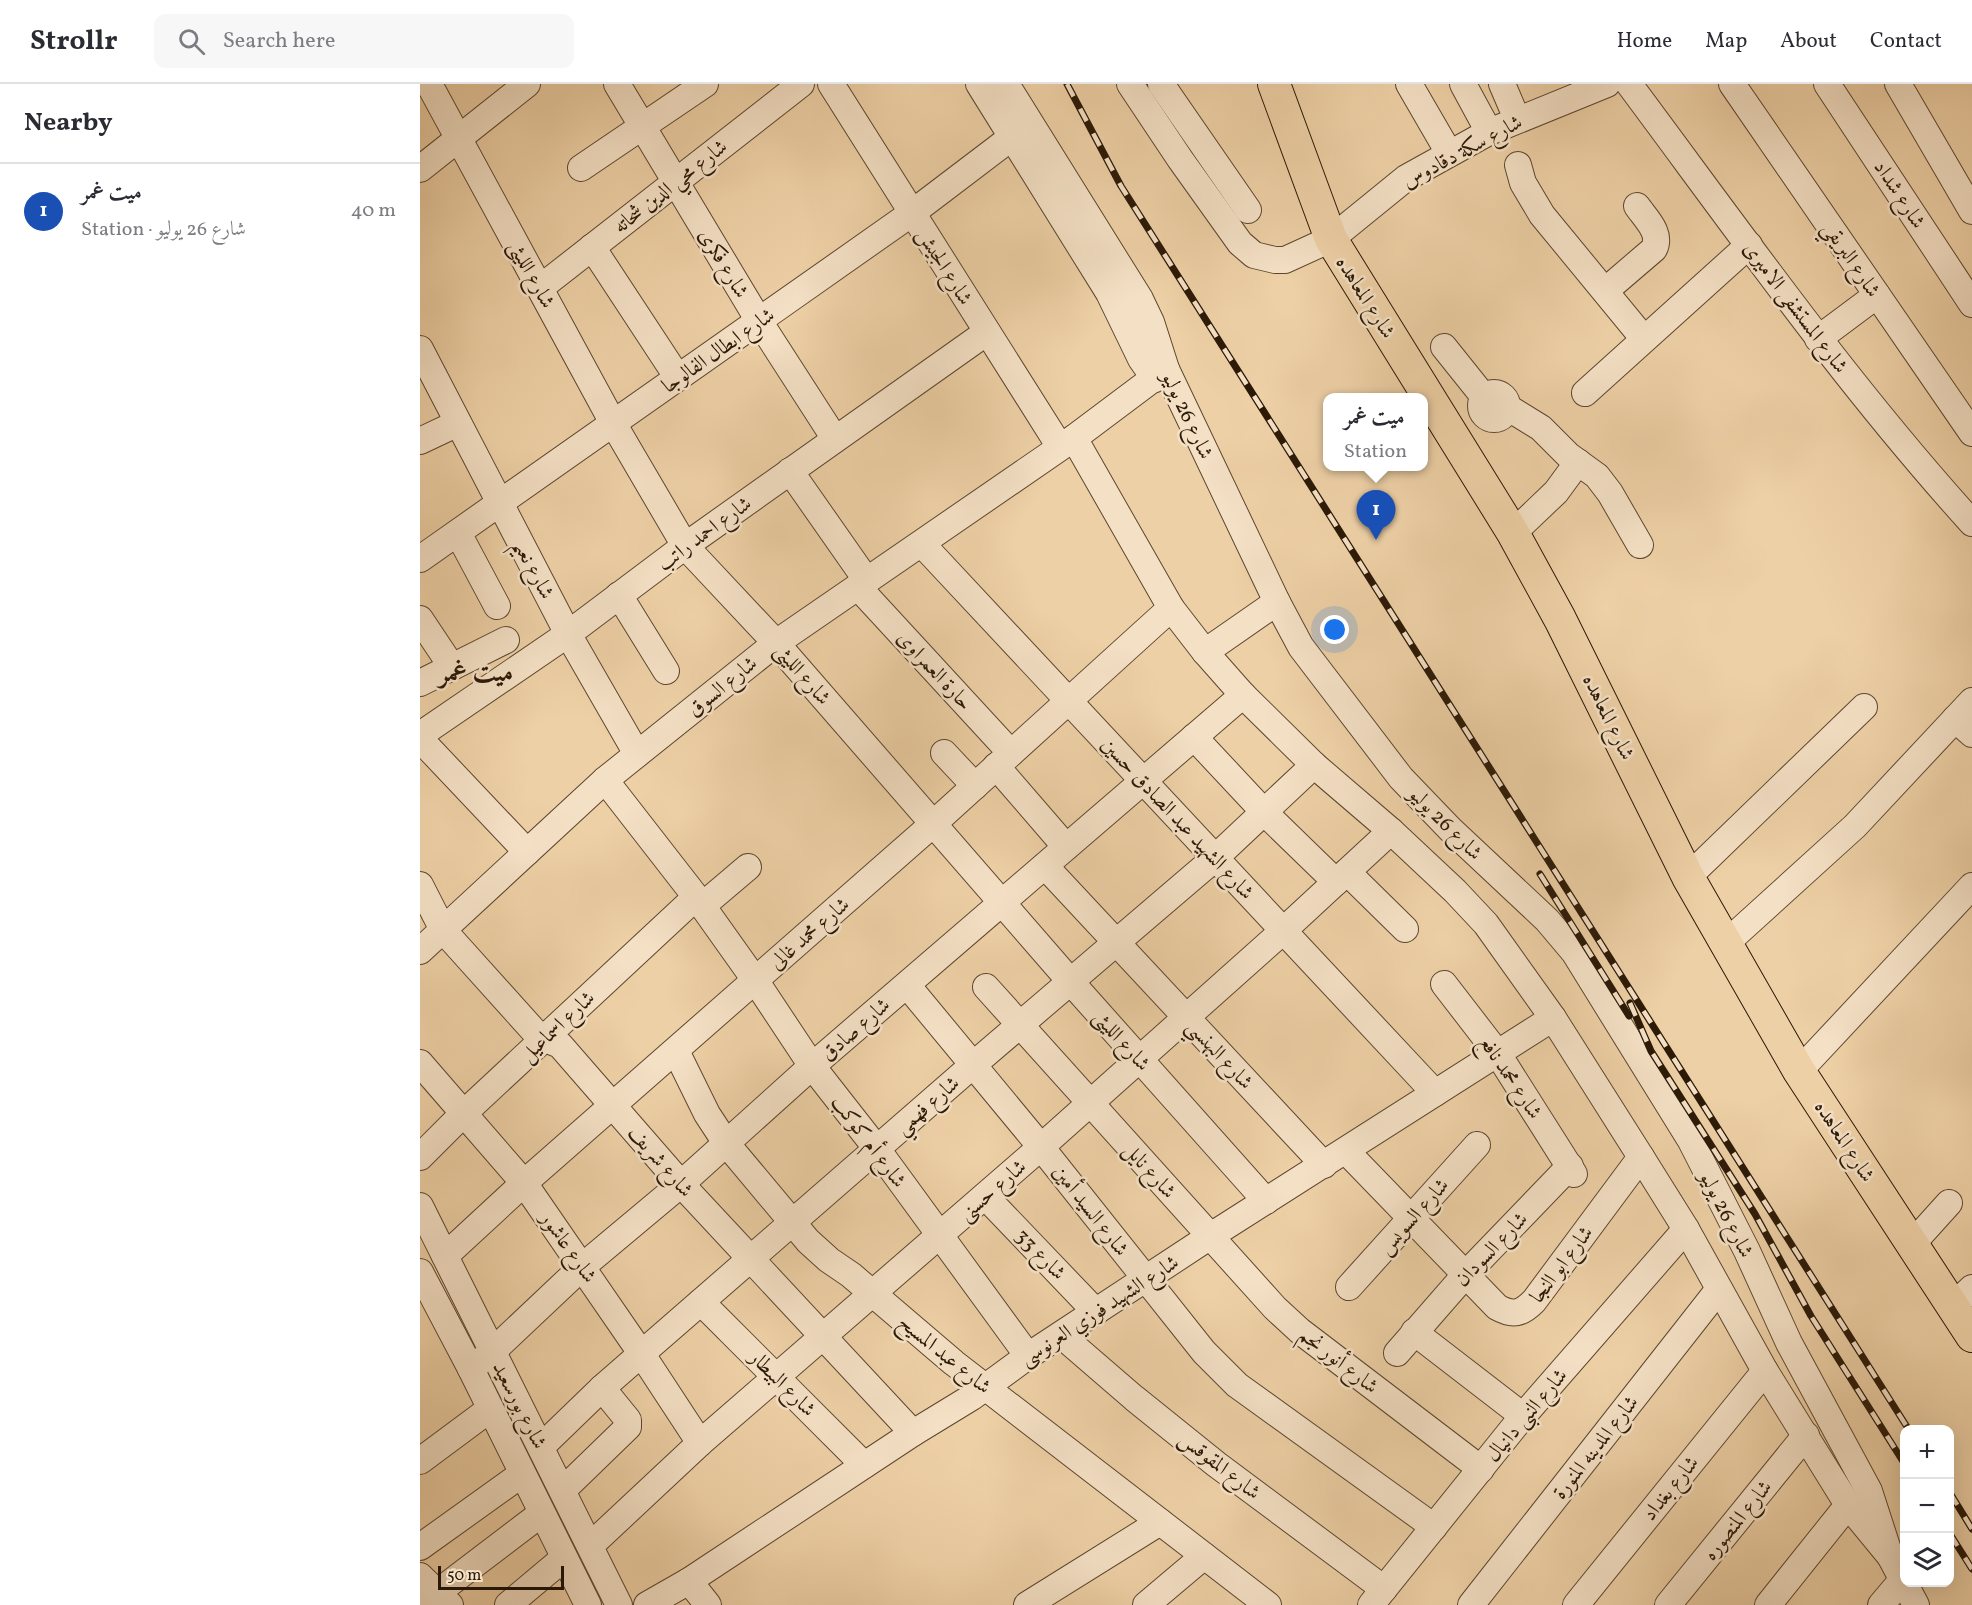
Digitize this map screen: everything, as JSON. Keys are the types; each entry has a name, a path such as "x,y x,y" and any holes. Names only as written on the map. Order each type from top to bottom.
{"main road":[{"name":"شارع المعاهده","path":"1274,84 1331,239 1425,393"},
{"name":"شارع المعاهده","path":"1428,397 1513,533 1560,619 1688,877 1725,944 1799,1071 1912,1245 1962,1297 1972,1336"}],"street":[{"name":"شارع الليثى","path":"429,84 613,423 685,546 776,643 1070,981 1266,1201"},
{"path":"420,169 528,84"},
{"name":"شارع فكرى","path":"617,84 759,321 835,439"},
{"path":"581,168 705,84"},
{"name":"شارع محي الدين شحاته","path":"540,288 801,84"},
{"name":"شارع الجيش","path":"831,84 987,332 1067,442"},
{"name":"شارع 26 يوليو","path":"979,84 1108,293 1141,359 1160,374"},
{"name":"شارع 26 يوليو","path":"1006,84 1140,299 1154,329 1160,374 1301,647 1401,778 1450,829 1547,920 1574,952 1690,1141 1762,1282 1789,1344 1869,1491 1890,1556"},
{"name":"شارع سكة دقادوس","path":"1130,84 1240,243 1254,255 1264,259 1285,260 1331,239 1406,178 1449,153 1572,90 1607,84"},
{"path":"1161,84 1248,210"},
{"path":"1410,84 1449,153"},
{"path":"1463,84 1489,132"},
{"path":"1502,84 1517,119"},
{"name":"شارع المستشفى الاميرى","path":"1629,84 1818,339 1915,460 1972,523"},
{"name":"شارع البريقي","path":"1732,84 1972,433"},
{"name":"شارع شداد","path":"1827,84 1972,304"},
{"path":"1898,84 1972,211"},
{"name":"شارع ابطال الفالوجا","path":"420,559 912,213 1012,137"},
{"path":"1180,159 1203,144"},
{"path":"1518,165 1531,200 1644,339"},
{"path":"1605,291 1654,249 1658,241 1656,233 1637,206"},
{"path":"1585,393 1749,245"},
{"path":"592,247 678,378"},
{"path":"1818,339 1877,295"},
{"name":"شارع احمد راتب","path":"420,737 568,634 685,546 987,332"},
{"path":"1444,347 1494,407 1541,428 1597,476 1640,545"},
{"name":"شارع نعيم","path":"420,350 428,385 458,423 568,634 637,754"},
{"name":"شارع السوق","path":"420,951 605,780 776,643 922,544 1160,374"},
{"path":"1458,446 1494,407"},
{"path":"420,441 458,423"},
{"name":"شارع 26 يوليو","path":"1067,442 1171,608 1205,652 1243,695 1314,765 1455,891 1486,924 1553,1018 1686,1228 1765,1371 1848,1504 1890,1556 1900,1574"},
{"path":"1513,533 1556,492 1578,462"},
{"name":"حارة العمراوى","path":"790,471 863,584 1004,760 1066,847"},
{"path":"458,532 497,606"},
{"name":"شارع الشهيد عبد الصادق حسين","path":"922,544 1142,782 1436,1093"},
{"path":"619,596 666,671"},
{"path":"1205,652 1277,602"},
{"name":"شارع محمد غالى","path":"445,1256 524,1183 933,824 1171,608"},
{"path":"420,619 452,667"},
{"path":"420,683 506,640"},
{"name":"شارع صادق","path":"471,1369 583,1266 681,1184 812,1066 1243,695"},
{"path":"1688,877 1864,707"},
{"path":"1725,944 1855,826 1966,718"},
{"path":"420,737 527,852"},
{"path":"1194,737 1265,813 1405,930"},
{"path":"944,753 975,786"},
{"name":"شارع فهمي","path":"541,1447 641,1353 1215,858 1314,765"},
{"name":"شارع أم كوكب","path":"605,780 699,901 812,1066 877,1149 1028,1356"},
{"name":"شارع حسنى","path":"591,1545 700,1443 1041,1148 1284,930 1390,831"},
{"name":"شارع البهنسي","path":"1045,866 1324,1165"},
{"name":"شارع اسماعيل","path":"420,1157 542,1040 699,901 748,867"},
{"name":"شارع شريف","path":"420,885 443,930 542,1040 549,1040 560,1045 681,1184 913,1433"},
{"path":"1799,1071 1972,886"},
{"path":"1157,907 1164,915 1170,917 1191,900"},
{"name":"شارع محمد نافع","path":"1443,984 1498,1054 1572,1170"},
{"name":"شارع السيد أمين","path":"907,985 1204,1352 1237,1385 1434,1527"},
{"name":"شارع نايل","path":"986,987 1209,1237"},
{"name":"شارع الشهيد فوزي العرنوسى","path":"646,1605 689,1581 986,1387 1028,1356 1209,1237 1553,1018"},
{"name":"شارع عبد المسيح","path":"676,1051 707,1114 726,1143 808,1241 954,1363 1204,1556 1251,1600"},
{"name":"شارع عاشور","path":"420,1063 524,1183 583,1266 700,1443"},
{"name":"شارع السويس","path":"1349,1287 1477,1145"},
{"path":"1346,1151 1466,1275"},
{"name":"شارع ابو النجا","path":"1466,1275 1497,1307 1508,1313 1524,1311 1534,1301 1641,1157"},
{"name":"شارع السودان","path":"1397,1353 1466,1275 1572,1170"},
{"name":"شارع 33","path":"986,1196 1096,1312"},
{"path":"1912,1245 1949,1203"},
{"name":"شارع بورسعيد","path":"420,1206 620,1605"},
{"name":"شارع النبى دانيال","path":"1378,1597 1523,1416 1686,1228"},
{"name":"شارع أنور نجم","path":"1209,1237 1275,1308 1300,1331 1481,1469"},
{"name":"شارع بورسعيد","path":"420,1272 471,1369 564,1557 584,1603"},
{"name":"شارع المدينه المنورة","path":"1471,1605 1723,1295 1741,1281 1754,1279 1762,1282"},
{"name":"شارع البيطار","path":"701,1302 864,1465"},
{"path":"1414,1332 1523,1416"},
{"name":"شارع المقوقس","path":"1061,1335 1134,1398 1378,1597"},
{"name":"شارع بغداد","path":"1576,1605 1765,1371"},
{"path":"563,1490 628,1427 628,1420 602,1388"},
{"path":"420,1461 490,1409"},
{"name":"شارع المنصوره","path":"1668,1605 1806,1435"},
{"path":"420,1547 522,1474"},
{"path":"1768,1605 1848,1504"},
{"path":"420,1576 436,1601 542,1513"},
{"path":"1027,1605 1160,1522"},
{"path":"1146,1605 1204,1556"},
{"path":"508,1605 564,1557"},
{"path":"689,1581 708,1605"},
{"path":"1881,1605 1900,1583"},
{"name":"شارع 26 يوليو","path":"1907,1587 1916,1605"}],"railway":[{"path":"1067,84 1121,186 1906,1425"},
{"path":"1540,874 1629,1016"},
{"path":"1630,1003 1651,1051 1755,1214 1811,1316 1900,1457"},
{"path":"1954,1500 1972,1529"},
{"path":"1954,1540 1972,1569"}],"place":[{"name":"ميت غمر","path":"1376,540"}],"district":[{"name":"ميت غمر","path":"476,672"}]}
